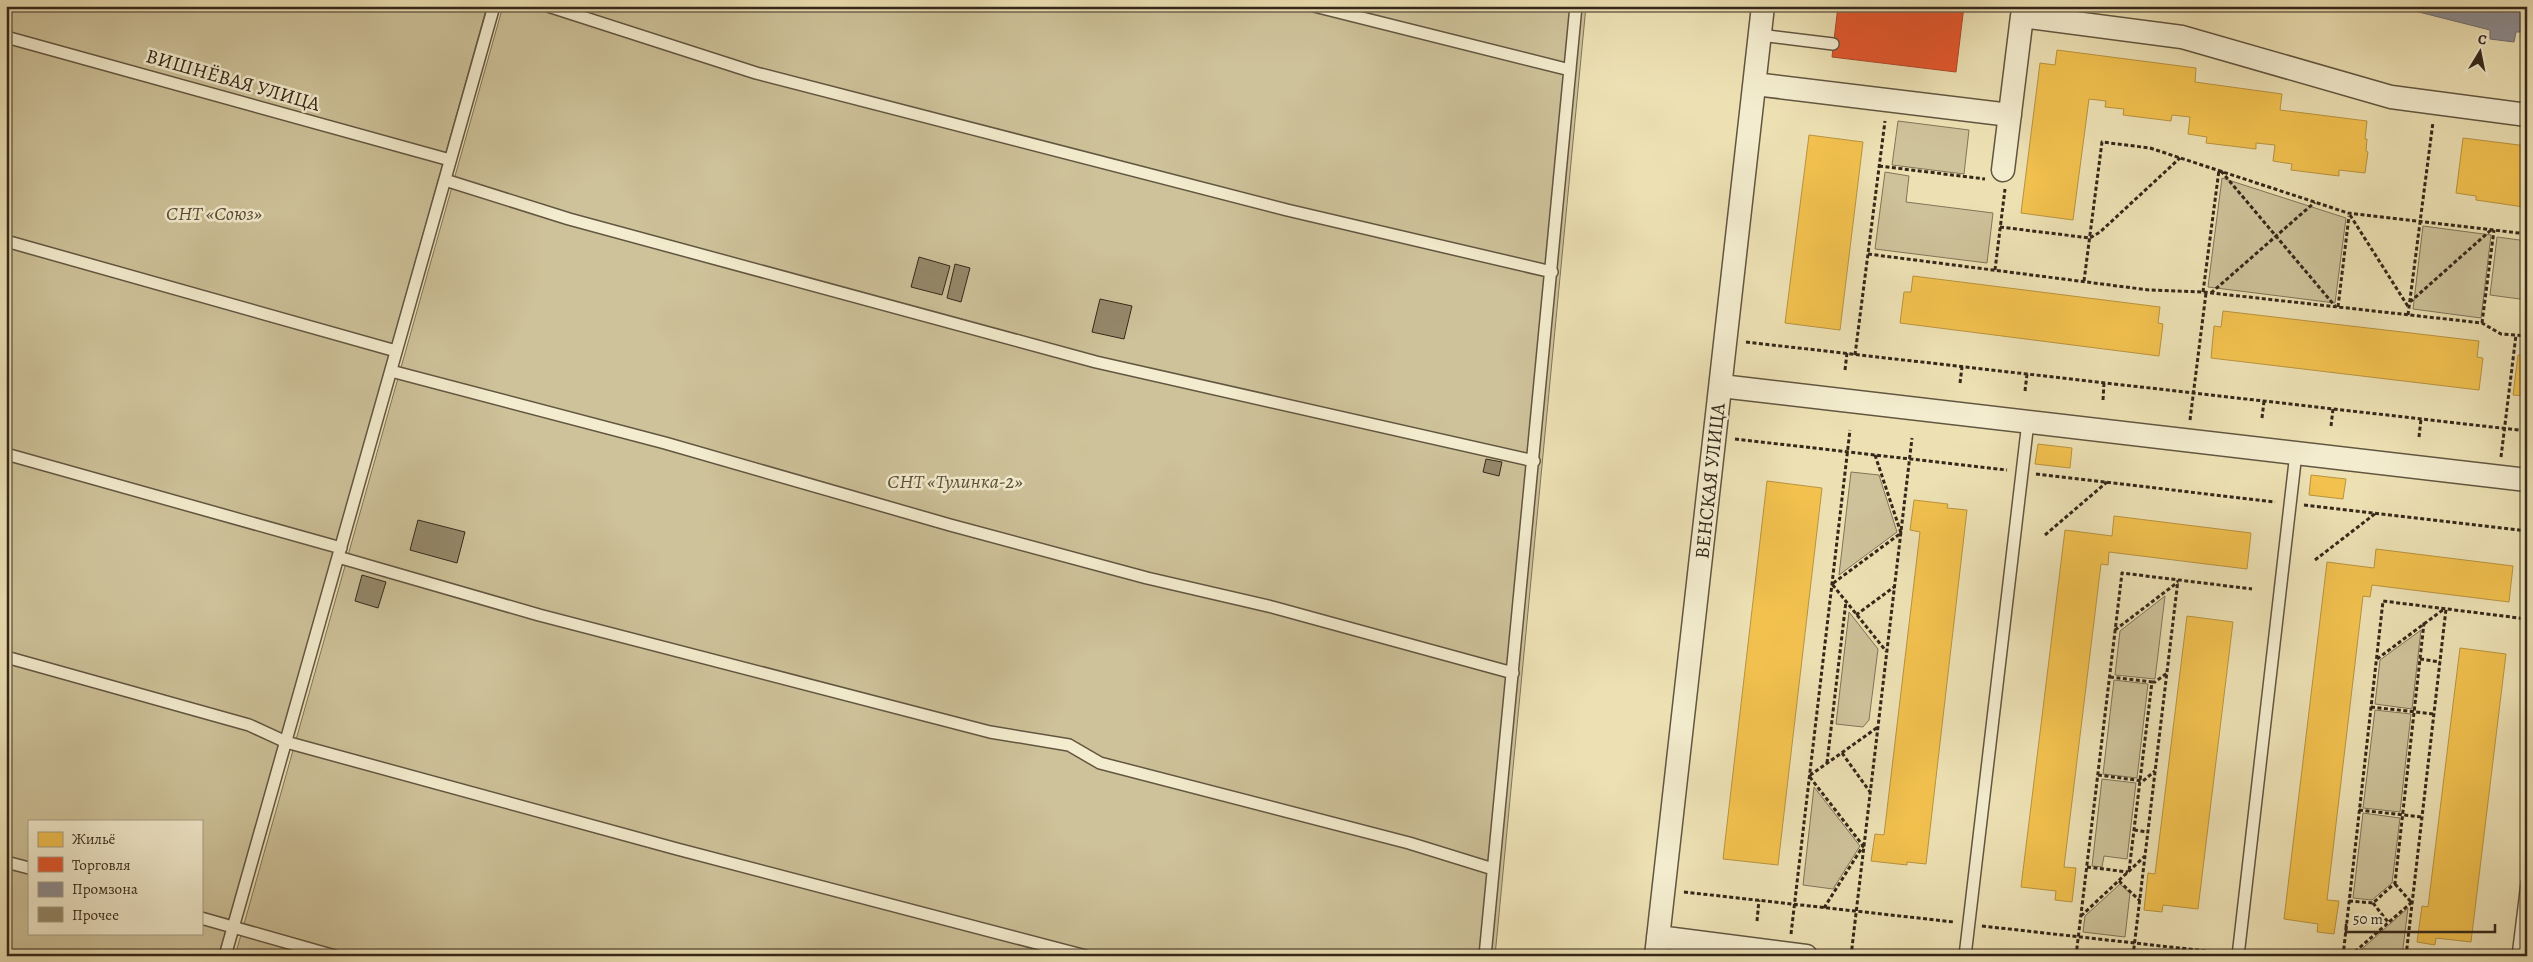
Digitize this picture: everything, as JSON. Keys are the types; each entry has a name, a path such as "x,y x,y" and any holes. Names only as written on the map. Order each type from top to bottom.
{"street":[{"name":"ВЕНСКАЯ УЛИЦА","path":"1657,946 1763,6"},
{"path":"1995,175 2010,115 2023,11 2182,37 2391,98 2527,115"},
{"path":"1754,84 2010,115"},
{"path":"1720,386 2527,480"},
{"path":"1657,946 1797,955"}],"lane":[{"path":"225,956 494,6"},
{"path":"548,6 756,73 1287,210 1552,272"},
{"path":"1314,6 1570,70"},
{"path":"1485,956 1534,461 1576,6"},
{"path":"1760,35 1833,44"},
{"name":"ВИШНЁВАЯ УЛИЦА","path":"6,37 450,160"},
{"path":"445,180 569,219 1096,362 1534,461"},
{"path":"6,241 396,351"},
{"path":"391,371 665,443 950,525 1138,576 1272,607 1513,673"},
{"path":"1965,956 2028,422"},
{"path":"6,454 339,552 539,615 990,732 1069,745 1100,763 1409,843 1493,869"},
{"path":"2238,956 2296,454"},
{"path":"6,657 249,725 286,742 677,849 1086,956"},
{"path":"6,862 28,868"},
{"path":"2518,956 2527,883"},
{"path":"202,918 335,956"}],"path":[{"path":"1856,355 1887,100"},
{"path":"2408,315 2435,103"},
{"path":"2084,281 2102,142 2150,148 2350,214 2527,234"},
{"path":"2000,226 2090,238 2100,232 2180,158"},
{"path":"1879,166 1995,175 2006,182 1995,270"},
{"path":"2220,171 2337,307"},
{"path":"2188,441 2204,292 2220,171"},
{"path":"2211,293 2315,202"},
{"path":"2337,307 2350,214"},
{"path":"2350,214 2409,309"},
{"path":"2410,302 2493,230"},
{"path":"2482,323 2493,230"},
{"path":"1868,254 2149,290 2204,292 2482,323 2501,334 2527,336"},
{"path":"2498,477 2516,335"},
{"path":"1726,340 2527,431"},
{"path":"1845,370 1847,354"},
{"path":"1960,383 1962,367"},
{"path":"2025,391 2027,374"},
{"path":"2102,400 2104,383"},
{"path":"2262,418 2264,401"},
{"path":"2332,426 2334,409"},
{"path":"2419,436 2421,419"},
{"path":"1797,955 1809,776 1850,430"},
{"path":"1715,436 2527,531"},
{"path":"1851,956 1912,438"},
{"path":"1875,455 1901,533"},
{"path":"2045,535 2107,482"},
{"path":"2315,560 2376,513"},
{"path":"1832,584 1901,533"},
{"path":"2076,956 2122,573 2252,589"},
{"path":"2115,631 2178,581"},
{"path":"2134,956 2178,581"},
{"path":"1832,584 1887,652"},
{"path":"1856,615 1894,587"},
{"path":"1826,764 1846,601"},
{"path":"2342,956 2383,601 2527,619"},
{"path":"2376,659 2445,609"},
{"path":"2406,956 2445,609"},
{"path":"2372,903 2394,884 2424,623"},
{"path":"2420,659 2440,662"},
{"path":"2110,677 2155,682 2167,673"},
{"path":"2128,872 2152,682"},
{"path":"2371,707 2434,714"},
{"path":"1809,776 1878,727"},
{"path":"1842,753 1870,792"},
{"path":"2098,776 2143,781 2156,771"},
{"path":"1809,776 1863,847"},
{"path":"2359,810 2422,818"},
{"path":"2134,830 2148,832"},
{"path":"1824,908 1863,847"},
{"path":"2081,917 2145,856"},
{"path":"2087,867 2128,872"},
{"path":"2119,881 2140,901"},
{"path":"2394,884 2411,902"},
{"path":"1757,921 1759,900"},
{"path":"2349,901 2372,903 2388,922"},
{"path":"2350,956 2411,902"}],"green space":[{"name":"СНТ «Союз»","path":"6,6 487,6 220,956 6,956"},
{"name":"СНТ «Тулинка-2»","path":"503,6 1586,6 1495,956 235,956"},
{"path":"1898,121 1969,130 1964,174 1892,165"},
{"path":"1885,172 1909,176 1906,202 1993,213 1987,263 1875,249"},
{"path":"2222,178 2346,218 2335,303 2208,287"},
{"path":"2423,226 2491,235 2481,318 2413,309"},
{"path":"2497,237 2527,241 2527,300 2490,295"},
{"path":"1851,472 1879,475 1897,532 1839,575"},
{"path":"2165,596 2155,679 2115,675 2120,631"},
{"path":"1849,612 1878,649 1869,720 1863,727 1836,724"},
{"path":"2421,630 2412,709 2375,704 2380,660"},
{"path":"2114,680 2148,684 2137,778 2103,774"},
{"path":"2375,710 2411,714 2400,812 2363,808"},
{"path":"2102,779 2136,783 2127,859 2104,856 2102,867 2092,866"},
{"path":"1814,787 1860,846 1833,889 1803,885"},
{"path":"2363,813 2400,818 2392,883 2372,900 2353,898"},
{"path":"2120,884 2130,893 2125,937 2083,932 2085,916"},
{"path":"2408,908 2402,956 2354,956"}],"building: Жильё":[{"path":"2057,50 2196,68 2195,82 2282,94 2280,110 2367,121 2365,139 2367,139 2366,151 2368,152 2365,173 2339,170 2339,176 2291,170 2292,164 2273,161 2275,145 2256,143 2256,149 2206,143 2207,137 2188,134 2190,117 2172,115 2171,121 2123,115 2124,109 2105,107 2106,101 2089,99 2073,220 2021,213 2040,63 2055,65"},
{"path":"1809,135 1863,142 1840,330 1785,323"},
{"path":"2463,138 2527,146 2527,202 2525,202 2524,207 2476,200 2476,196 2456,193"},
{"path":"1913,276 2160,307 2158,323 2163,324 2159,356 1900,323 1904,292 1911,292"},
{"path":"2223,311 2479,341 2477,357 2483,358 2479,390 2211,358 2214,326 2221,327"},
{"path":"2518,355 2527,356 2527,396 2513,395"},
{"path":"2038,444 2072,448 2070,468 2035,464"},
{"path":"2311,475 2346,479 2343,499 2309,495"},
{"path":"1767,481 1822,488 1778,865 1723,859"},
{"path":"1914,500 1948,504 1947,508 1967,510 1926,864 1907,862 1907,865 1871,861 1875,834 1884,835 1920,532 1910,530"},
{"path":"2114,516 2251,533 2247,569 2109,552 2108,565 2101,564 2064,867 2076,868 2072,902 2055,900 2056,891 2021,887 2065,530 2112,536"},
{"path":"2376,549 2513,566 2509,602 2372,585 2370,597 2363,596 2327,900 2339,901 2334,934 2317,932 2318,924 2284,919 2327,562 2374,568"},
{"path":"2187,616 2233,622 2198,909 2163,905 2162,912 2144,910 2148,873 2155,874"},
{"path":"2460,648 2506,654 2471,942 2436,938 2435,945 2417,942 2422,906 2428,907"}],"building: Торговля":[{"path":"1838,6 1964,6 1956,72 1832,57"}],"building: Промзона":[{"path":"2407,6 2527,6 2527,32 2516,32 2514,42 2490,39 2490,30 2407,9"}],"building: Прочее":[{"path":"919,257 950,266 942,295 911,287"},
{"path":"955,264 970,268 961,302 947,298"},
{"path":"1100,299 1132,306 1124,339 1092,332"},
{"path":"1486,459 1502,462 1499,476 1483,472"},
{"path":"418,520 465,532 457,563 410,550"},
{"path":"362,575 386,582 378,608 355,601"}]}
